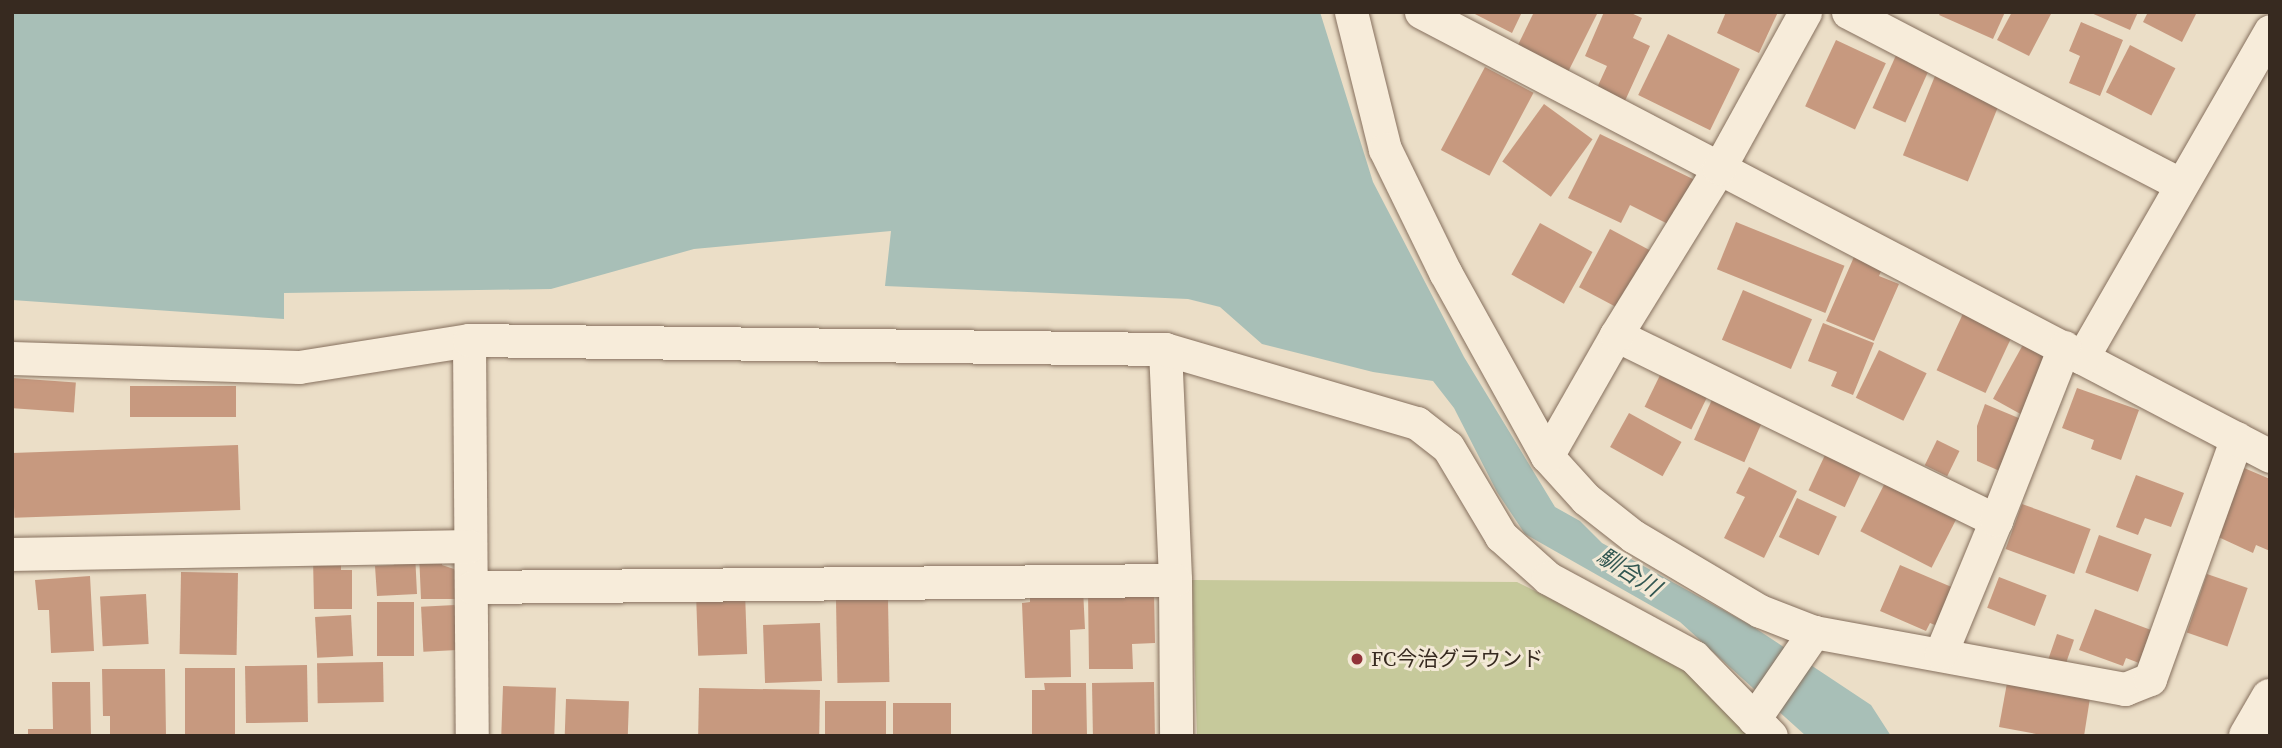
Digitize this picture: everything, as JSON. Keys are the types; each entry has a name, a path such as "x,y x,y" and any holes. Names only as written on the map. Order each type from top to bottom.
{"main road":[{"path":"2248,736 2270,698"}],"street":[{"path":"1350,12 1385,149 1445,272 1547,456 1586,499 1633,536 1760,611 1815,632 1941,653 2125,689 2150,679 2237,438"},
{"path":"1421,12 2270,456"},
{"path":"1547,456 1616,335 1719,168 1805,12"},
{"path":"1847,12 2180,184"},
{"path":"1941,653 1996,520 2073,352 2180,184 2270,31"},
{"path":"1616,335 1996,520"},
{"path":"12,358 299,367 470,340 1165,349 1417,423 1448,447 1501,536 1548,578 1694,657 1761,723 1815,632"},
{"path":"470,340 472,736"},
{"path":"1165,349 1175,580 1176,736"},
{"path":"12,554 470,546"},
{"path":"472,587 1175,580"}],"green space":[{"name":"FC今治グラウンド","path":"1192,580 1517,582 1687,666 1748,736 1197,736"}],"water":[{"name":"馴合川","path":"12,12 1320,12 1373,182 1464,357 1555,507 1580,521 1602,543 1752,626 1871,705 1891,736 1806,736 1680,622 1525,534 1497,492 1454,408 1433,381 1373,372 1262,344 1220,307 1188,299 885,286 891,231 694,249 551,289 284,293 284,319 12,300"}],"building":[{"path":"1471,12 1522,12 1512,33"},
{"path":"1534,12 1598,12 1568,72 1517,47"},
{"path":"1604,12 1629,12 1642,18 1633,38 1650,46 1624,103 1596,90 1607,66 1585,56"},
{"path":"1726,12 1778,12 1759,53 1717,33"},
{"path":"1941,12 2005,12 1993,39 1939,15"},
{"path":"2012,12 2052,12 2029,56 1997,40"},
{"path":"2089,12 2138,12 2130,30"},
{"path":"2148,12 2197,12 2182,42 2143,22"},
{"path":"2081,22 2123,40 2100,96 2069,83 2080,56 2069,51"},
{"path":"1668,34 1740,69 1710,130 1638,95"},
{"path":"1836,40 1886,63 1855,129 1805,106"},
{"path":"1901,44 1934,59 1905,123 1873,108"},
{"path":"2130,45 2175,68 2151,115 2106,92"},
{"path":"1485,67 1534,93 1489,176 1441,150"},
{"path":"1937,71 2002,97 1968,182 1903,155"},
{"path":"1544,104 1593,139 1551,197 1502,161"},
{"path":"1600,134 1697,181 1674,227 1630,205 1621,223 1568,198"},
{"path":"1736,222 1844,266 1825,313 1717,269"},
{"path":"1540,223 1592,252 1564,304 1511,275"},
{"path":"1610,229 1655,253 1624,311 1579,287"},
{"path":"1857,250 1885,262 1879,276 1899,284 1874,341 1826,321"},
{"path":"1743,290 1812,319 1791,369 1722,340"},
{"path":"1967,305 2016,328 1986,393 1937,370"},
{"path":"1823,323 1874,343 1853,395 1831,386 1837,372 1808,361"},
{"path":"2025,341 2072,367 2040,425 1993,399"},
{"path":"1879,350 1927,373 1903,421 1856,398"},
{"path":"1663,369 1710,392 1691,430 1645,407"},
{"path":"12,378 76,382 74,412 12,408"},
{"path":"130,386 236,386 236,417 130,417"},
{"path":"2077,388 2139,410 2121,460 2091,449 2094,440 2062,428"},
{"path":"1714,395 1764,417 1744,462 1694,440"},
{"path":"1985,404 2033,424 2011,476 1977,461 1977,426"},
{"path":"1629,413 1681,442 1663,476 1610,447"},
{"path":"1937,440 1959,451 1947,476 1925,465"},
{"path":"238,445 240,510 14,518 12,453"},
{"path":"1825,455 1861,472 1845,507 1809,490"},
{"path":"1749,467 1797,491 1764,558 1724,538 1745,497 1736,493"},
{"path":"2244,468 2270,479 2270,551 2256,545 2253,553 2214,535"},
{"path":"2136,475 2184,493 2171,527 2145,518 2138,535 2116,527"},
{"path":"1888,477 1959,513 1932,568 1860,531"},
{"path":"1797,498 1837,517 1819,556 1779,537"},
{"path":"2022,504 2091,529 2074,574 2006,549"},
{"path":"2099,535 2152,554 2138,592 2085,573"},
{"path":"442,551 442,565 457,570 458,599 421,599 419,553"},
{"path":"415,553 417,594 377,596 375,566 394,565 393,554"},
{"path":"313,557 341,557 341,570 352,570 352,609 314,609"},
{"path":"1900,565 1975,597 1959,635 1930,623 1926,631 1880,611"},
{"path":"181,572 238,573 237,655 180,654"},
{"path":"2207,574 2248,588 2227,647 2187,633"},
{"path":"90,576 94,651 51,653 49,610 38,610 35,580"},
{"path":"1999,577 2047,595 2035,626 1987,608"},
{"path":"1083,589 1085,629 1070,630 1071,677 1025,678 1022,603 1030,602 1030,591"},
{"path":"1154,590 1155,643 1132,644 1133,669 1089,669 1088,591"},
{"path":"745,592 747,654 698,656 696,594"},
{"path":"146,594 149,644 103,646 100,596"},
{"path":"888,599 889,682 837,683 836,600"},
{"path":"377,602 414,602 414,656 377,656"},
{"path":"455,605 457,650 423,652 421,607"},
{"path":"2095,609 2151,630 2139,663 2126,658 2123,666 2079,650"},
{"path":"351,615 353,656 317,658 315,617"},
{"path":"820,623 822,681 765,683 763,625"},
{"path":"2057,634 2074,640 2064,669 2047,663"},
{"path":"383,662 384,702 318,703 317,663"},
{"path":"307,665 308,722 246,723 245,666"},
{"path":"185,668 235,668 235,736 185,736"},
{"path":"102,669 165,669 166,736 110,736 110,716 103,716"},
{"path":"52,682 90,682 91,736 28,736 28,729 53,729"},
{"path":"1154,682 1155,736 1093,736 1092,683"},
{"path":"1044,683 1086,683 1087,736 1032,736 1032,690 1045,690"},
{"path":"2007,683 2090,698 2084,736 2047,736 1999,727"},
{"path":"503,686 556,688 554,736 501,736"},
{"path":"699,688 820,690 819,736 698,736"},
{"path":"566,699 629,701 628,736 565,736"},
{"path":"825,701 886,701 886,736 825,736"},
{"path":"893,703 951,703 951,736 893,736"}],"place":[{"name":"FC今治グラウンド","path":"1357,659"}]}
